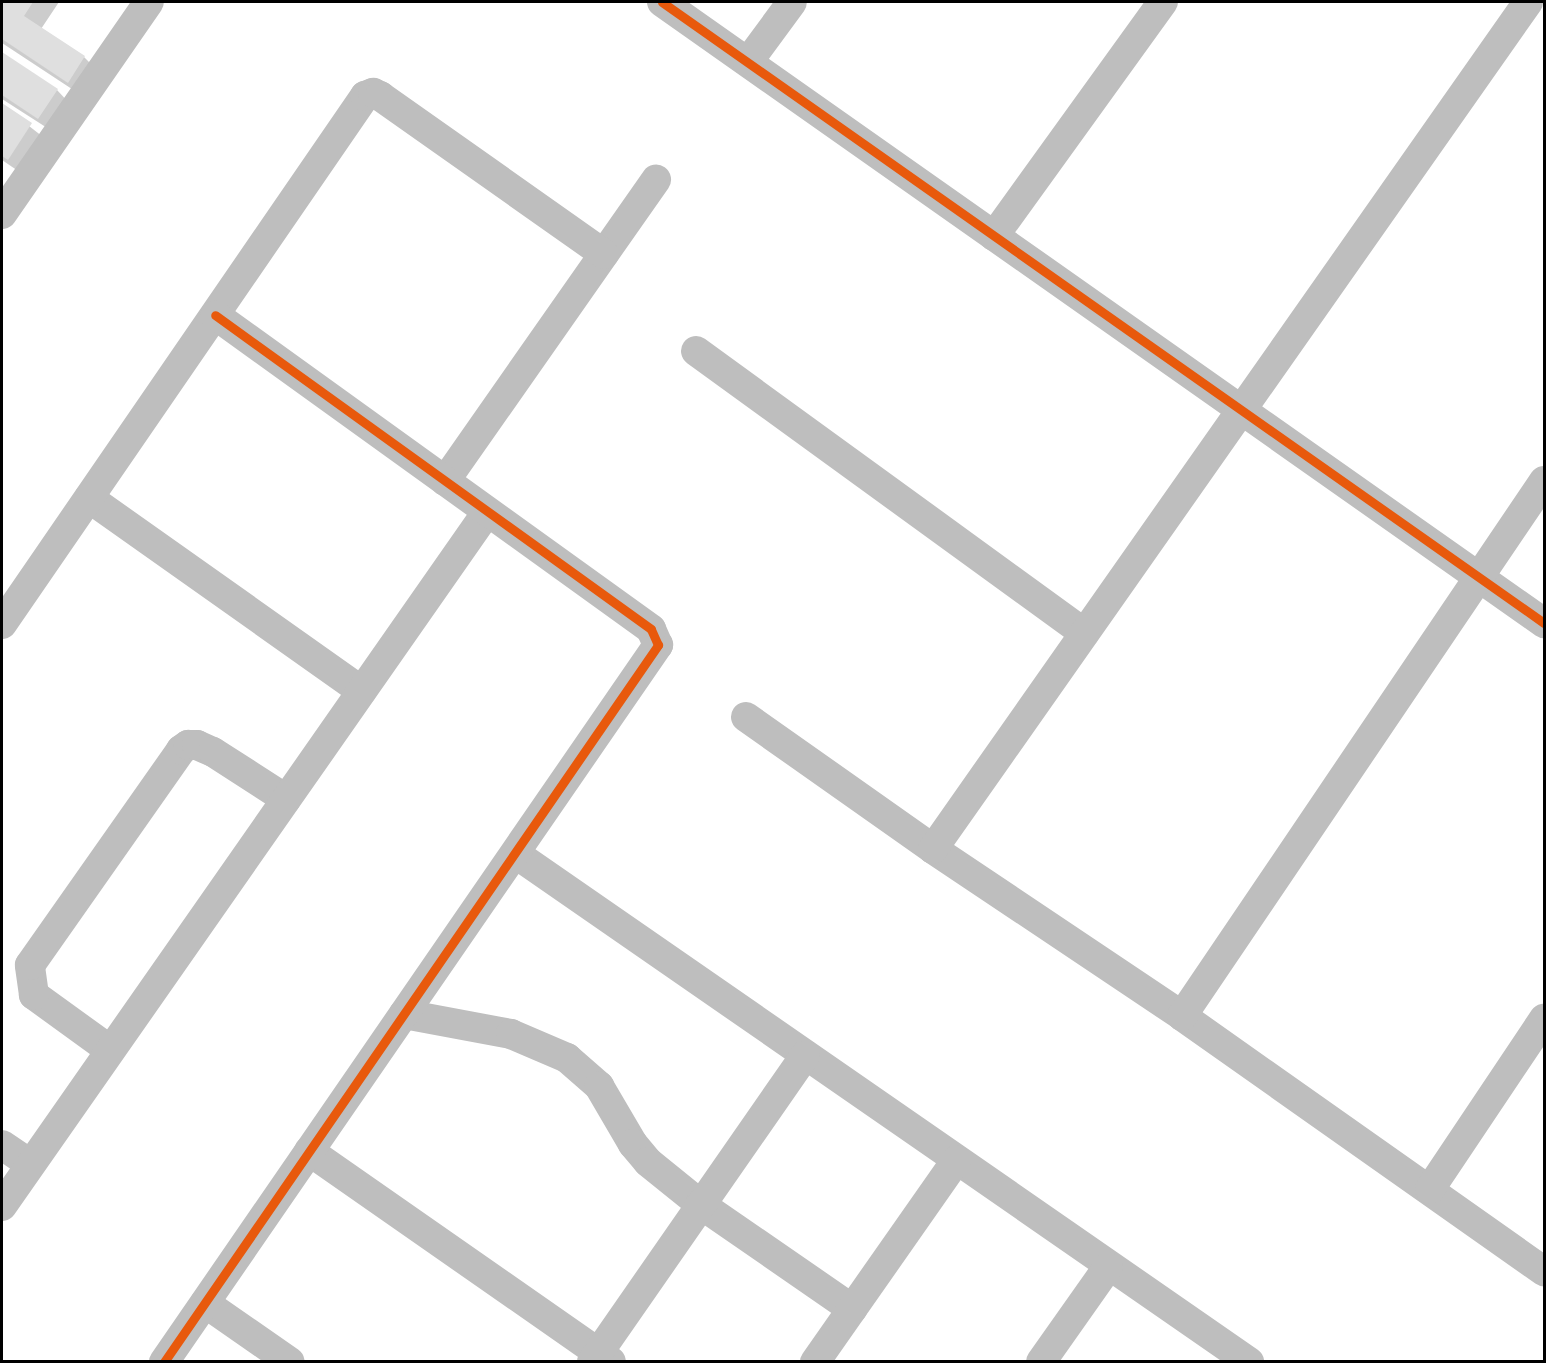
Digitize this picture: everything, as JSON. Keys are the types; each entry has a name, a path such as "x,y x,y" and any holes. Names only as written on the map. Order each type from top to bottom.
{"street":[{"path":"2,214 149,2"},
{"path":"662,2 1545,623"},
{"path":"748,62 792,2"},
{"path":"994,236 1163,2"},
{"path":"933,849 1528,2"},
{"path":"2,624 365,96 373,93 604,254"},
{"path":"445,481 656,180"},
{"path":"164,1362 658,645 651,629 215,315"},
{"path":"696,351 1084,633"},
{"path":"1182,1016 1545,482"},
{"path":"89,498 362,691"},
{"path":"2,1206 488,512"},
{"path":"746,717 933,849 1182,1016 1545,1271"},
{"path":"111,1050 34,995 30,965 127,826 188,745 213,752 286,799"},
{"path":"516,854 1108,1267 1249,1362"},
{"path":"404,1014 511,1034 567,1058 599,1086 633,1144 648,1162 700,1203 852,1309"},
{"path":"1430,1189 1545,1019"},
{"path":"309,1151 601,1359 700,1203 805,1056"},
{"path":"2,1145 30,1164"},
{"path":"815,1362 956,1161"},
{"path":"1041,1362 1108,1267"},
{"path":"204,1303 290,1362"}],"building":[{"path":"2,2 33,2 24,16 85,56 68,83 2,39"},
{"path":"2,52 58,89 38,119 2,95"},
{"path":"2,103 32,123 8,160 2,156"}],"cycle path":[{"path":"662,2 1544,623"},
{"path":"164,1362 658,645 651,629 215,315"}]}
